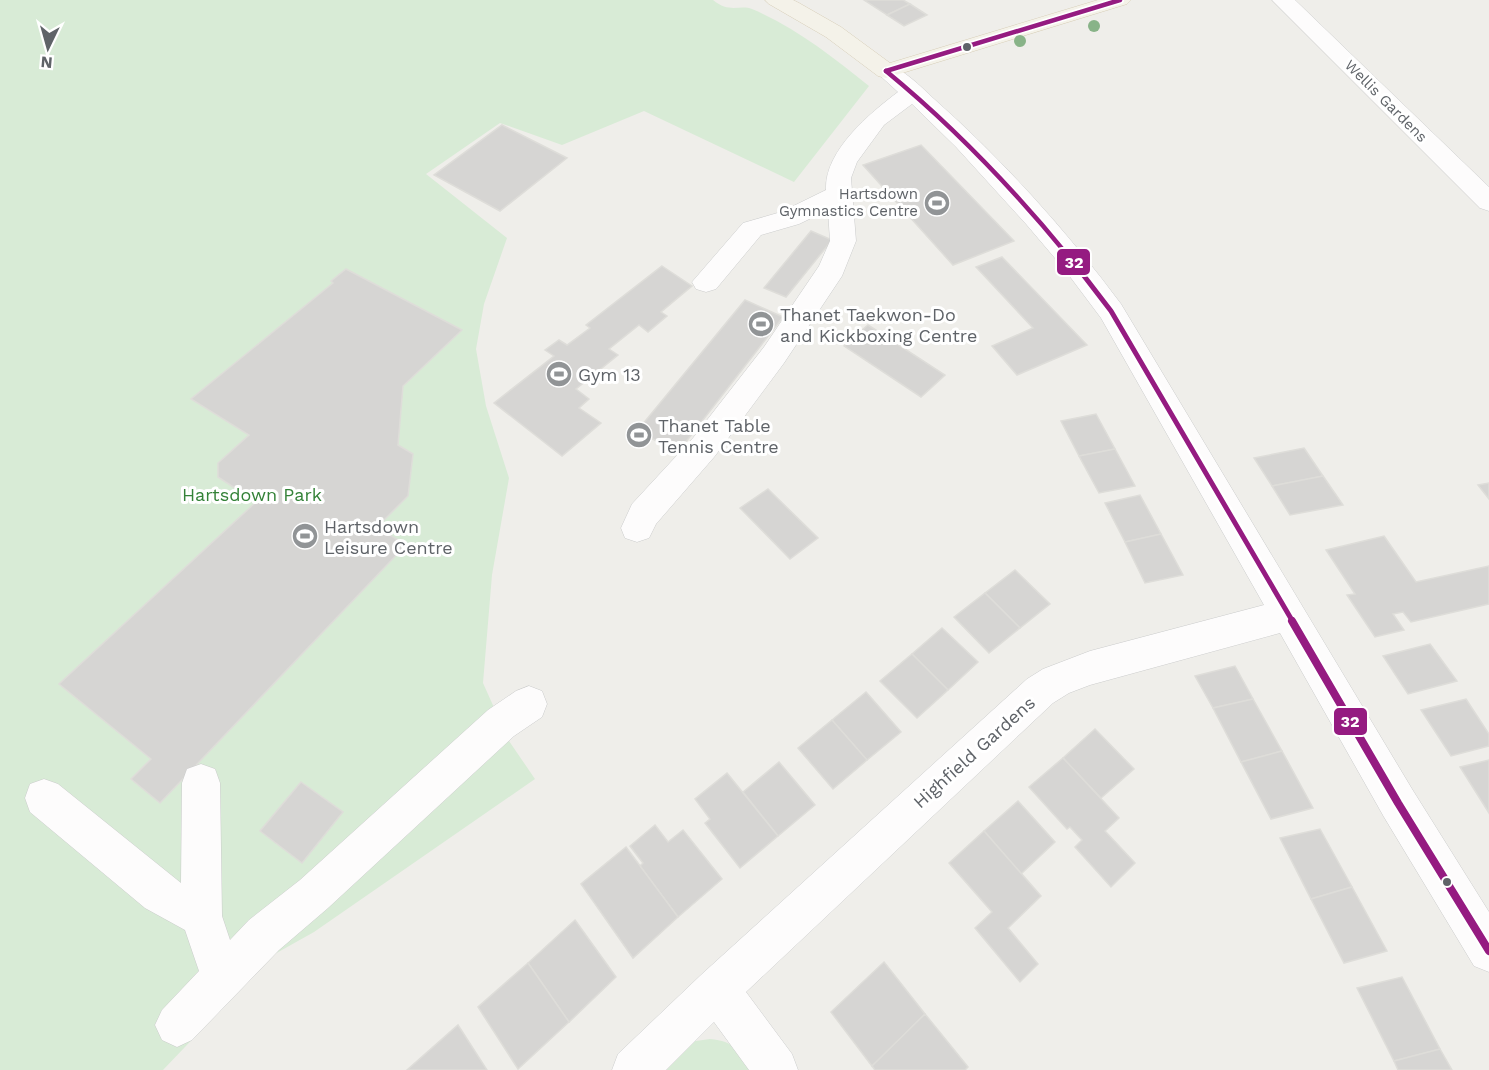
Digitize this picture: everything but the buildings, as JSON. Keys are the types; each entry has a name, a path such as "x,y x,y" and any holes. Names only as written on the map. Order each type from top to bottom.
{"main road":[{"path":"776,0 809,16 841,36 886,71 1120,0"}],"street":[{"name":"Wellis Gardens","path":"1283,0 1489,202"},
{"path":"886,71 914,92 975,152 1034,216 1111,310 1398,803 1489,951"},
{"path":"637,528 644,514 704,447 767,364 832,269 843,241 838,178 845,159 876,120 914,92"},
{"path":"706,282 752,230 790,218 839,194"},
{"name":"Highfield Gardens","path":"634,1070 717,989 1040,691 1056,681 1090,668 1288,615"},
{"path":"177,1025 264,935 314,894 501,723 529,704"},
{"path":"201,783 201,916 222,976"},
{"path":"44,798 159,894 201,916"},
{"path":"717,989 776,1070"}],"green space":[{"name":"Hartsdown Park","path":"0,0 713,0 725,7 748,8 768,16 827,54 869,86 794,182 644,111 562,145 500,123 426,174 507,238 484,304 476,349 486,406 509,478 492,575 483,683 509,741 535,779 314,932 273,955 163,1070 0,1070"},
{"path":"710,1039 731,1045 752,1070 662,1070 689,1042"}],"transit line":[{"name":"32","path":"886,71 1120,0"},
{"name":"32","path":"886,71 917,96 977,153 1035,215 1111,311 1398,803 1489,951"}],"place":[{"name":"Hartsdown Gymnastics Centre","path":"937,203"},
{"name":"Thanet Taekwon-Do and Kickboxing Centre","path":"761,324"},
{"name":"Gym 13","path":"559,374"},
{"name":"Thanet Table Tennis Centre","path":"639,435"},
{"name":"Hartsdown Leisure Centre","path":"305,536"}]}
